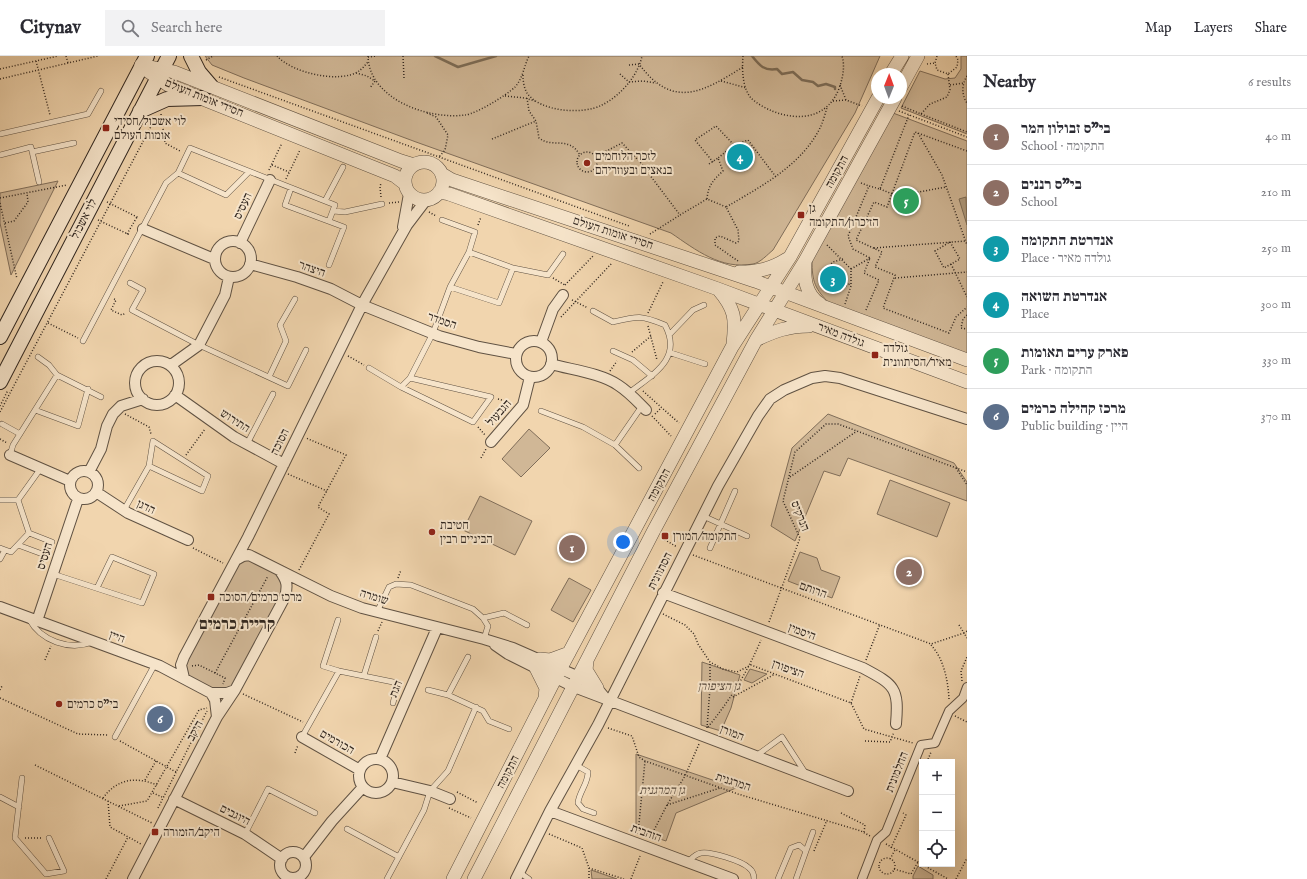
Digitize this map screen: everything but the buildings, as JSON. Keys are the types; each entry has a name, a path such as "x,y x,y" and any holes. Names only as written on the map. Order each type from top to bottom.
{"main road":[{"name":"לוי אשכול","path":"0,382 169,56"},
{"path":"196,59 199,72 214,81"},
{"name":"לוי אשכול","path":"0,337 144,61"},
{"path":"140,111 167,99 204,98"}],"street":[{"path":"895,68 902,56"},
{"path":"907,76 918,56"},
{"name":"חסידי אומות העולם","path":"144,61 160,74 168,85 204,98 395,176 404,193 420,200 423,204"},
{"name":"חסידי אומות העולם","path":"160,74 214,81 414,165 425,162 430,163 442,174 452,180 770,286 785,293"},
{"name":"התקומה","path":"453,879 569,653 732,347 790,256 875,104"},
{"name":"התקומה","path":"474,879 653,532 756,340 805,261 896,104"},
{"path":"404,193 407,172 414,165"},
{"path":"423,204 432,199 439,192 443,184 442,174"},
{"name":"העסיס","path":"240,243 268,179"},
{"name":"חסידי אומות העולם","path":"439,192 449,194 484,208 669,271 759,304"},
{"name":"הסוכה","path":"399,238 404,193"},
{"name":"הסוכה","path":"183,673 184,657 248,537 362,305 399,238 423,204"},
{"path":"144,225 214,259"},
{"path":"228,242 240,243 245,246 250,254 250,264 244,273 240,276 229,277 220,273 214,259 215,253 223,244 228,242"},
{"path":"724,271 756,272 773,267 790,256"},
{"path":"805,261 804,277 807,289 813,300 828,309"},
{"name":"היצהר","path":"250,264 297,277 331,290 362,305"},
{"path":"170,366 199,345 225,295 229,277"},
{"path":"718,289 730,303 734,313 735,326 732,347"},
{"path":"541,342 553,308 564,290"},
{"name":"גולדה מאיר","path":"785,293 967,360"},
{"name":"גולדה מאיר","path":"759,304 967,382"},
{"name":"הסמדר","path":"362,305 433,332 479,347 516,354"},
{"path":"756,340 777,330 793,326 816,326"},
{"path":"535,340 541,342 550,350 551,364 549,369 541,376 530,377 524,375 516,366 516,354 523,344 535,340"},
{"path":"157,361 170,366 175,370 179,383 175,395 163,404 149,403 143,399 136,386 136,379 143,366 157,361"},
{"path":"551,364 595,376 617,384 647,411"},
{"name":"הסתוונית","path":"518,876 550,811 598,725 608,700 703,516 758,416 770,399 784,390 812,378 825,376 840,378 967,419"},
{"name":"הגבעול","path":"491,442 523,405 530,377"},
{"name":"התירוש","path":"175,395 234,437 282,468"},
{"path":"89,472 101,449 107,426 117,410 121,406 143,399"},
{"path":"10,455 70,481"},
{"path":"80,471 89,472 97,480 96,492 90,498 78,499 70,491 70,481 76,473 80,471"},
{"name":"הדגן","path":"96,492 124,510 188,540"},
{"name":"העסיס","path":"33,619 53,574 78,499"},
{"path":"248,537 250,549 258,559"},
{"name":"שומרה","path":"234,563 243,556 249,555 331,596 381,614 487,640 513,648 538,664 576,682"},
{"name":"היקב","path":"133,879 218,717 235,690 285,597 287,587 286,580 280,571"},
{"name":"היקב","path":"285,597 298,585 307,584"},
{"name":"היסמין","path":"664,593 863,668 880,677 892,688 898,702 896,724"},
{"name":"היין","path":"0,606 12,612 157,665 183,673 215,694"},
{"name":"הגת","path":"380,760 437,628"},
{"path":"545,700 546,688 538,664 569,653"},
{"path":"157,665 170,665 184,657"},
{"path":"587,661 586,670 596,688"},
{"name":"המורן","path":"576,682 608,700 704,733 755,756 848,791"},
{"name":"המורן","path":"576,682 596,688 608,700"},
{"name":"החלמונית","path":"862,879 877,840 886,832 921,745 935,743 949,711 963,698 964,685"},
{"path":"218,717 215,694 235,690"},
{"name":"הכורמים","path":"302,737 360,770"},
{"path":"370,760 380,760 389,766 393,777 392,782 389,787 379,793 367,791 359,779 360,770 370,760"},
{"path":"392,782 430,791 450,799"},
{"path":"304,857 332,821 363,787"},
{"name":"היוגבים","path":"174,801 245,834 282,859"},
{"name":"הזהבית","path":"550,811 733,879"},
{"path":"292,852 296,852 304,857 307,865 302,876 294,878 285,877 281,870 282,859 288,853 292,852"}],"lane":[{"path":"0,134 88,114 101,91"},
{"path":"32,152 74,143"},
{"path":"0,155 31,147 39,182"},
{"path":"83,341 166,183 178,173 190,148 335,205 329,221"},
{"path":"325,201 343,167"},
{"path":"178,173 226,195 248,172"},
{"path":"291,188 285,205 344,226 329,265"},
{"path":"333,211 345,212 382,204"},
{"path":"401,387 410,378 433,332 450,287 469,252 476,232 442,220"},
{"path":"469,252 513,268 548,275 563,254"},
{"path":"450,287 499,303 513,268"},
{"path":"130,283 142,290 132,310 199,345 288,386 306,350"},
{"path":"269,377 286,341 280,325 295,299"},
{"path":"670,334 693,310 704,305"},
{"path":"593,311 613,322 638,316 646,318 665,325 670,334 672,343 671,353 652,376 629,394"},
{"path":"613,350 633,360 652,376"},
{"path":"671,353 705,364"},
{"path":"38,357 49,365 57,375 88,389 101,397"},
{"path":"369,368 401,387 473,422 491,397 410,378"},
{"path":"10,455 13,445 57,375"},
{"path":"35,410 78,426 88,389"},
{"path":"247,444 273,394"},
{"path":"541,410 583,427 615,446 639,468"},
{"path":"615,446 647,411"},
{"path":"2,424 20,434"},
{"path":"124,510 149,466 154,441 208,476 202,490 149,466"},
{"path":"18,500 40,468"},
{"path":"710,548 735,491"},
{"path":"0,500 18,500"},
{"path":"18,500 29,532 52,542"},
{"path":"703,516 747,536"},
{"path":"0,559 2,549 11,552 29,532"},
{"path":"18,545 45,555"},
{"path":"53,574 142,603 154,574 112,557 97,588"},
{"path":"381,614 389,587 396,584 411,585 473,609 483,618 488,626 487,640"},
{"path":"483,618 504,613 527,624"},
{"path":"33,619 34,629 53,641 66,646 83,646 94,642"},
{"path":"338,620 323,666 339,671 398,683 392,703"},
{"path":"364,675 376,637"},
{"path":"448,695 468,657"},
{"path":"114,737 157,665"},
{"path":"302,737 339,671"},
{"path":"428,690 448,695 476,707 483,711 489,721 508,729"},
{"path":"387,879 424,810 430,791 448,771 476,707"},
{"path":"755,756 782,737 807,776"},
{"path":"576,765 588,772 588,780 579,796 578,803 583,809 594,813"},
{"path":"22,778 15,838 46,874"},
{"path":"245,834 268,789 315,813"},
{"path":"0,797 19,807"},
{"path":"347,830 399,857"},
{"path":"796,879 814,832"},
{"path":"42,879 46,874 64,871 49,838"},
{"path":"778,879 791,848 799,845 806,851"},
{"path":"688,862 693,857 701,853 709,852 749,868 754,874 754,879"},
{"path":"518,876 529,879"}],"path":[{"path":"0,69 58,56"},
{"path":"66,56 68,63"},
{"path":"0,79 98,56"},
{"path":"196,59 213,56"},
{"path":"277,56 281,60 308,74 337,77 358,72 368,62"},
{"path":"375,81 368,62 368,56 377,56"},
{"path":"403,56 404,78"},
{"path":"424,112 446,116 466,115 504,96 515,87 523,73 529,56"},
{"path":"504,96 527,98 558,110 576,110 600,106 615,97 629,82 642,56"},
{"path":"743,56 742,67 746,88 752,98 761,104 786,116 807,117 827,108"},
{"path":"726,207 776,177 808,147 820,128 827,108 833,101 840,85 843,75 842,56"},
{"path":"936,56 934,62 937,70 948,74"},
{"path":"948,74 957,67 958,60 956,56"},
{"path":"36,61 52,122"},
{"path":"629,65 639,64"},
{"path":"639,64 649,77 658,84 665,88 683,93 705,89 742,67"},
{"path":"354,72 367,76 375,81 402,104 436,117 448,135 445,150 439,158"},
{"path":"523,73 524,85 527,93 537,102"},
{"path":"620,74 629,82 644,80 658,84"},
{"path":"921,114 930,104 947,97 950,85 948,74"},
{"path":"967,76 964,83 964,98 967,103"},
{"path":"214,81 439,158 635,229"},
{"path":"370,88 375,81"},
{"path":"720,81 746,88"},
{"path":"950,85 964,83"},
{"path":"840,85 846,100"},
{"path":"527,98 529,111 536,121 539,138 542,140 568,144 576,148 580,155 577,165 584,172 590,172 595,168 597,162 595,157 590,153 580,155"},
{"path":"833,101 846,100 871,103"},
{"path":"896,104 967,131 964,136"},
{"path":"896,104 909,115 967,137"},
{"path":"0,412 160,108 165,143 187,155"},
{"path":"880,190 909,115"},
{"path":"492,139 536,121"},
{"path":"713,162 695,140 716,126 734,146"},
{"path":"268,179 272,165 287,132"},
{"path":"856,240 874,202 887,207 915,132 967,151"},
{"path":"918,133 942,175 967,244"},
{"path":"283,185 305,139"},
{"path":"709,164 734,146 748,140 776,177"},
{"path":"595,157 622,143 640,162 680,215"},
{"path":"707,199 708,189 713,181 723,171 718,158"},
{"path":"272,165 289,172"},
{"path":"382,181 380,187 382,204"},
{"path":"0,198 67,185"},
{"path":"870,258 853,249 848,236 869,186 897,196 946,187"},
{"path":"5,223 14,221 28,202 27,193"},
{"path":"394,203 404,193"},
{"path":"657,237 650,234 707,199"},
{"path":"707,199 726,207 738,230 739,241 736,243 720,236 715,238 715,244 756,272"},
{"path":"106,202 137,217 144,225"},
{"path":"0,203 17,279"},
{"path":"423,204 442,220"},
{"path":"476,232 484,208"},
{"path":"127,234 137,217"},
{"path":"97,220 137,239"},
{"path":"818,237 851,268 851,283 842,314"},
{"path":"850,242 856,240 882,252 875,267 895,276 894,278"},
{"path":"874,248 966,241"},
{"path":"950,242 960,259 944,268 935,251 950,242"},
{"path":"558,320 620,254"},
{"path":"851,268 870,258"},
{"path":"861,321 879,280 864,273 870,258"},
{"path":"843,259 833,262 826,269 827,282 832,287 838,288 846,287 851,283"},
{"path":"548,275 564,290 590,260"},
{"path":"951,264 967,297"},
{"path":"660,368 646,318 669,271"},
{"path":"894,278 967,272"},
{"path":"894,278 883,308 948,333 956,317 967,307"},
{"path":"107,295 116,300 112,310 122,315"},
{"path":"575,302 593,311"},
{"path":"967,315 963,319 961,328 967,329"},
{"path":"48,323 83,341"},
{"path":"626,357 650,336"},
{"path":"340,350 358,363"},
{"path":"638,387 679,424"},
{"path":"491,397 523,405"},
{"path":"647,411 661,408"},
{"path":"117,410 149,427 154,441"},
{"path":"647,411 680,445"},
{"path":"473,422 491,442"},
{"name":"הנרקיס","path":"631,879 644,846 652,835 667,805 685,776 704,733 731,698 750,665 782,589 800,538 783,501 795,452 826,424 838,424 967,472"},
{"path":"789,478 858,431"},
{"path":"183,461 202,433"},
{"path":"295,578 329,514 318,507 346,455 299,434"},
{"path":"282,468 327,491"},
{"path":"956,468 967,484"},
{"name":"הרותם","path":"653,532 684,552 931,644"},
{"path":"188,540 194,549 234,563"},
{"path":"215,673 268,576"},
{"path":"655,610 685,625 694,634 698,644 710,662 723,669 737,672 750,665"},
{"path":"376,637 381,614"},
{"path":"959,626 967,638"},
{"path":"953,699 949,703 948,685 944,668 936,650 931,644 967,631"},
{"path":"45,660 53,641"},
{"path":"964,685 960,671 967,657"},
{"path":"704,733 710,662"},
{"path":"183,673 200,665 225,678 215,694"},
{"name":"הציפורן","path":"750,665 851,703 864,729 921,745"},
{"path":"731,698 776,674"},
{"path":"0,690 2,686"},
{"path":"235,690 309,724"},
{"path":"0,698 78,734 107,734 176,772"},
{"path":"119,806 147,801 199,710 209,707 163,798"},
{"path":"956,717 967,722"},
{"path":"598,725 632,736 639,757 645,761 640,831 634,842"},
{"path":"865,741 890,742 892,738"},
{"path":"146,780 156,760"},
{"name":"המרגנית","path":"645,761 721,788 863,832 948,879"},
{"path":"35,765 152,823"},
{"path":"103,798 108,790 121,781 132,779 146,780 157,785"},
{"path":"667,805 721,788"},
{"path":"450,799 455,791 489,808"},
{"path":"152,793 174,801"},
{"path":"108,800 110,827 141,844"},
{"path":"891,848 906,815 895,809"},
{"path":"841,813 865,825 863,832"},
{"path":"463,814 473,819"},
{"path":"812,857 827,820"},
{"path":"540,831 582,848 589,868 589,879"},
{"path":"640,831 652,835"},
{"path":"106,879 128,837"},
{"path":"15,838 49,838"},
{"path":"890,859 895,850"},
{"path":"885,858 890,859 894,862 894,869 891,873 886,874 880,869 881,861 885,858"},
{"path":"956,879 967,858"},
{"path":"894,869 911,874 918,862"},
{"path":"589,868 624,879"}],"green space":[{"path":"205,56 880,56 875,68 871,68 871,77 855,113 773,250 756,263 741,265 730,264 709,257 671,233 416,142 212,65"},
{"path":"961,56 967,56 967,134 901,108 903,104 907,104 907,96 920,71 945,79 955,78 961,69"},
{"path":"893,113 967,141 967,355 830,304 815,285 812,260"},
{"path":"58,181 11,275 0,223 0,193"},
{"path":"828,414 954,463 967,482 967,501 848,458 840,476 824,471 795,541 771,526 792,448"},
{"path":"529,429 550,448 521,477 502,459"},
{"path":"890,480 950,503 937,537 877,514"},
{"path":"480,496 532,521 515,555 463,530"},
{"path":"800,552 817,558 821,570 840,577 832,598 788,581"},
{"path":"243,556 280,571 287,587 235,690 227,693 184,678 184,657"},
{"path":"569,578 591,590 573,622 551,610"},
{"name":"גן הציפורן","path":"702,662 740,675 731,708 721,731 701,725"},
{"path":"750,669 767,674 752,683 744,680"},
{"name":"גן המרגנית","path":"636,754 736,788 676,813 666,841 636,831"},
{"path":"918,866 933,875 933,879 913,879"},
{"path":"591,870 617,879 592,879"}],"shaded area":[{"path":"966,197 967,225 959,199"}],"waterway":[{"path":"435,56 458,67 496,56"},
{"path":"752,56 765,68 777,69 782,74 793,72 802,80 813,82 818,86 826,84 835,87 835,89"}],"place":[{"name":"לוי אשכול/חסידי אומות העולם","path":"106,128"},
{"name":"אנדרטת השואה","path":"740,157"},
{"name":"לזכר הלוחמים בנאצים ובעוזריהם","path":"587,163"},
{"name":"פארק ערים תאומות","path":"906,201"},
{"name":"גן הזיכרון/התקומה","path":"801,215"},
{"name":"אנדרטת התקומה","path":"833,279"},
{"name":"גולדה מאיר/הסיתוונית","path":"875,355"},
{"name":"חטיבת הביניים רבין","path":"432,532"},
{"name":"התקומה/המורן","path":"665,536"},
{"name":"בי\"ס זבולון המר","path":"572,548"},
{"name":"בי\"ס רננים","path":"909,572"},
{"name":"מרכז כרמים/הסוכה","path":"211,597"},
{"name":"בי\"ס כרמים","path":"59,704"},
{"name":"מרכז קהילה כרמים","path":"160,719"},
{"name":"היקב/הזמורה","path":"155,832"}],"district":[{"name":"קריית כרמים","path":"237,625"}]}
